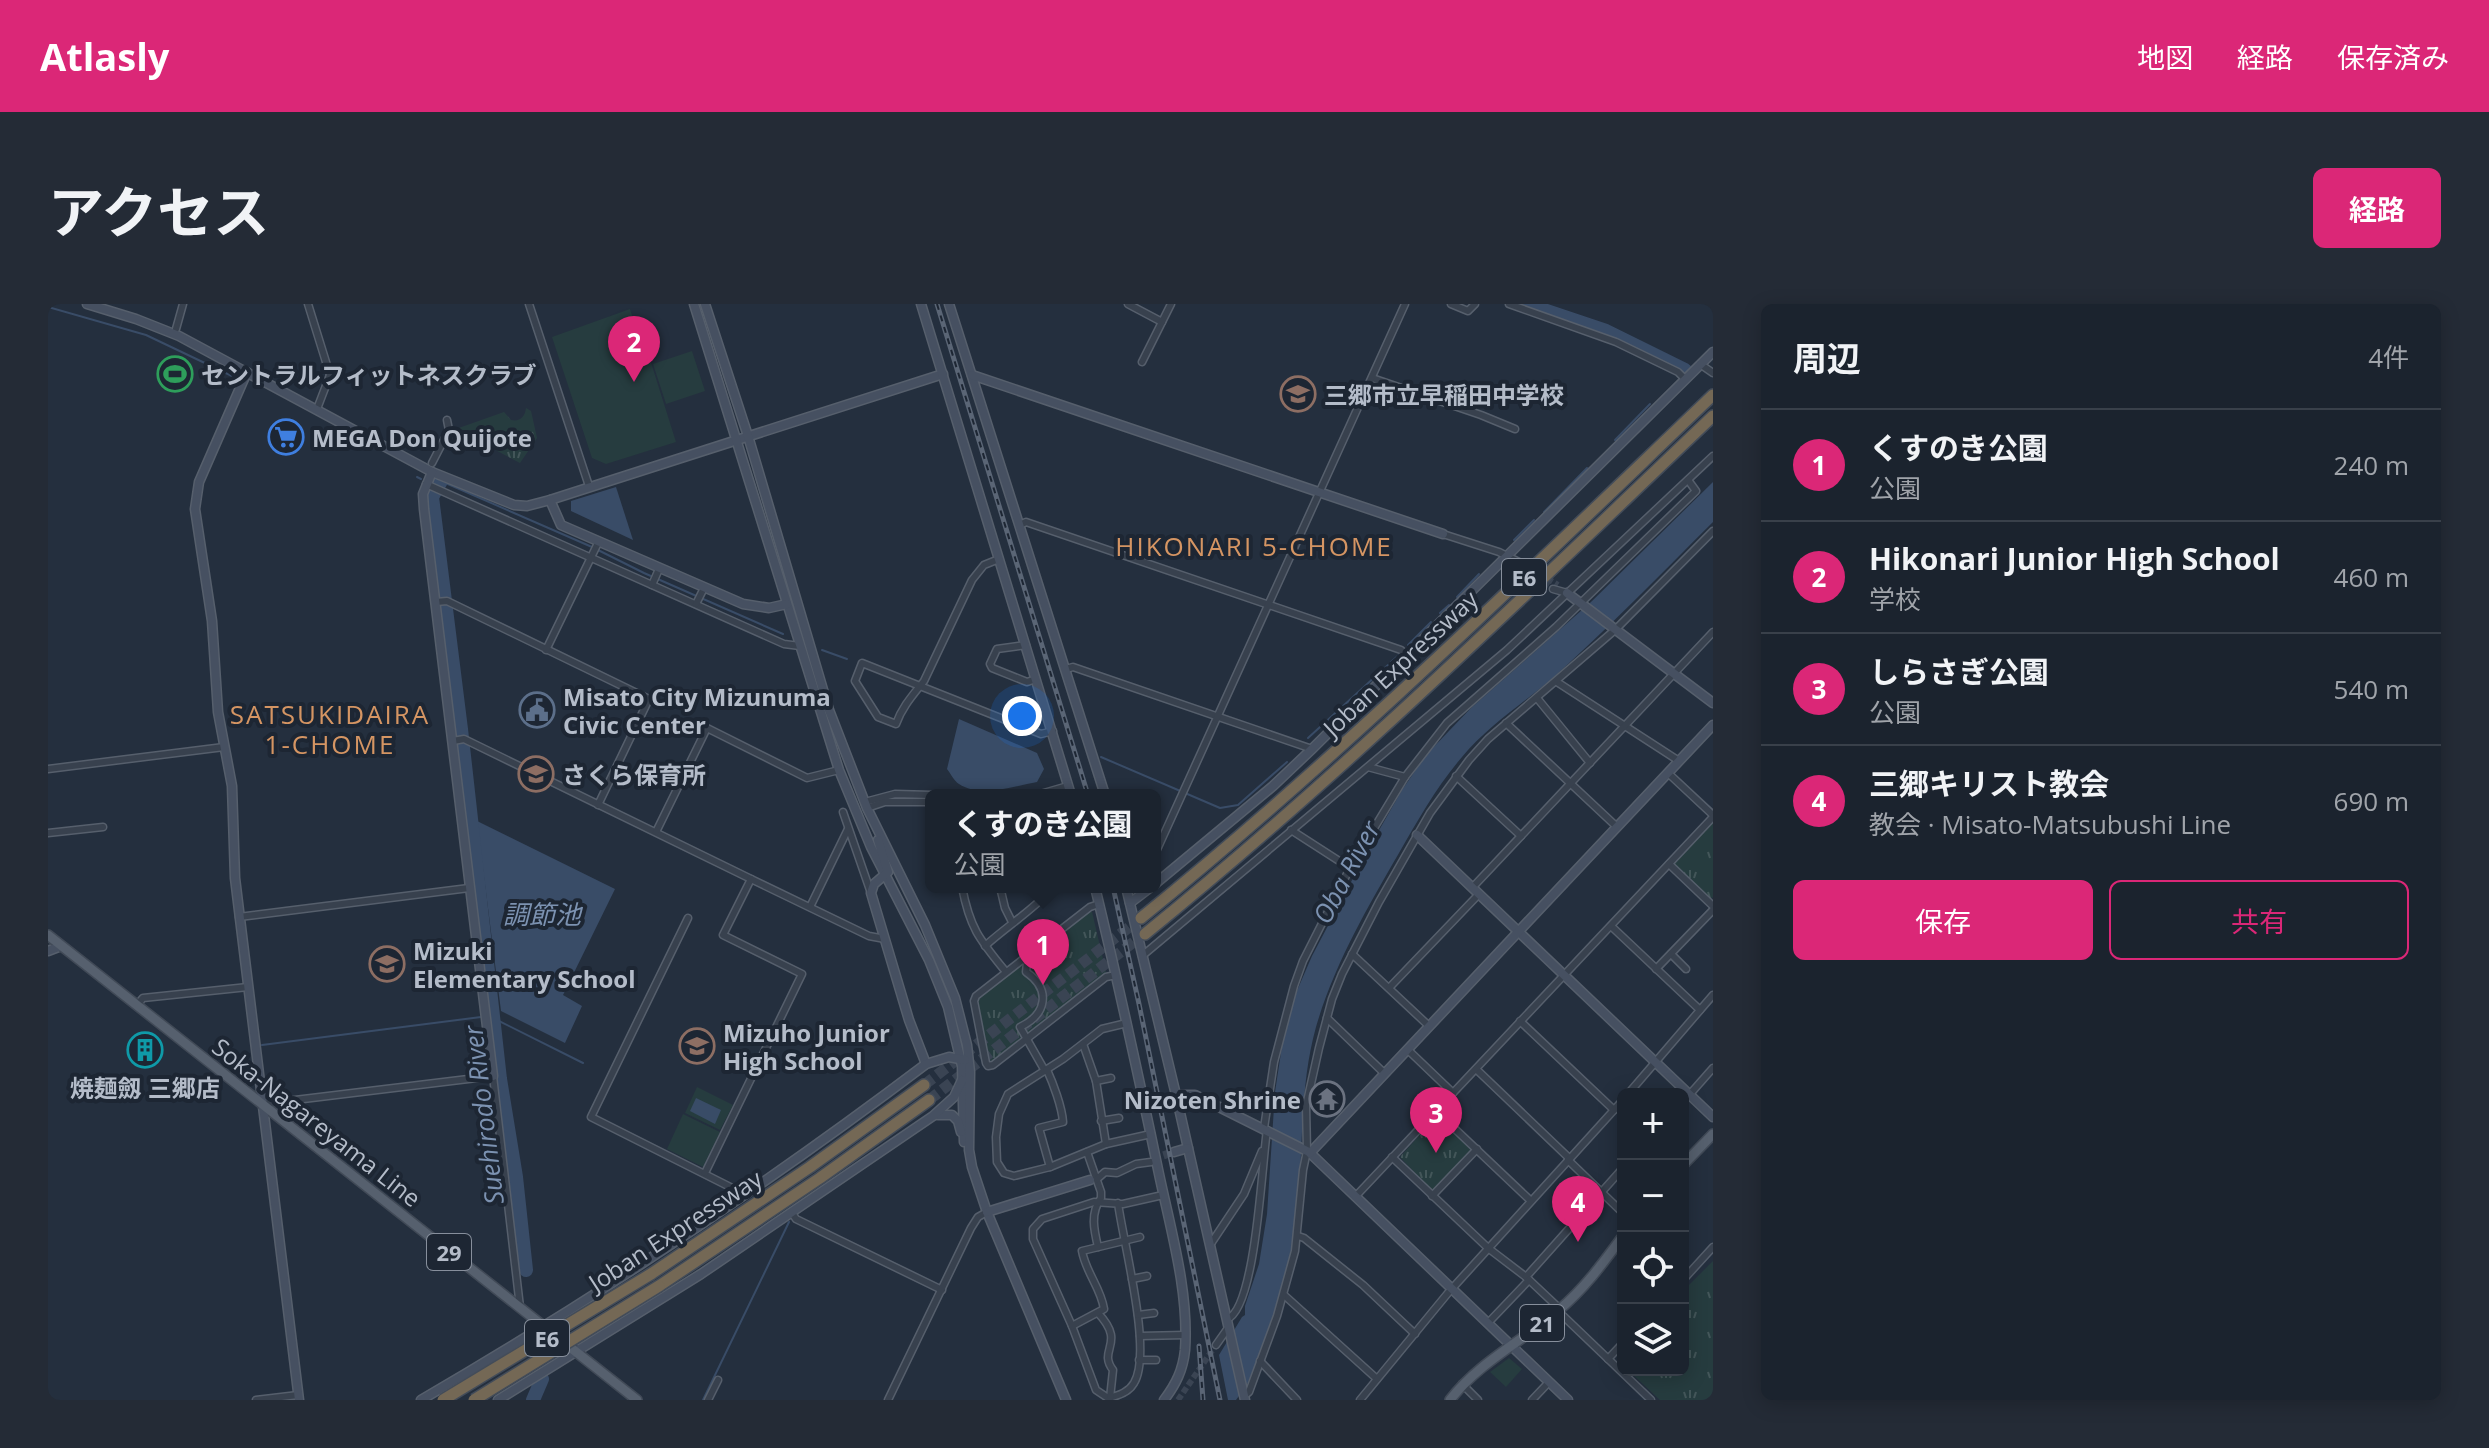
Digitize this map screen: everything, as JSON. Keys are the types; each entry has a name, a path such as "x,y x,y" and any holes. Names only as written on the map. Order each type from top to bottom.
{"highway":[{"name":"Joban Expressway","path":"1141,918 1384,708 1713,395"},
{"name":"Joban Expressway","path":"1145,934 1252,845 1425,691 1713,416"},
{"name":"Joban Expressway","path":"443,1400 651,1274 810,1167 924,1085"},
{"name":"Joban Expressway","path":"474,1400 659,1286 929,1100"}],"main road":[{"name":"Soka-Nagareyama Line","path":"48,935 637,1400"},
{"path":"1688,1160 1713,1134"},
{"name":"21","path":"1450,1400 1462,1384 1559,1310 1590,1282 1617,1244"}],"street":[{"path":"87,304 156,326 432,467 514,505 527,506 550,500 943,374"},
{"path":"176,329 183,304"},
{"path":"308,304 330,375 317,409"},
{"path":"529,304 589,486"},
{"path":"694,304 839,770 948,1007 964,1060 962,1079 967,1169 1066,1400"},
{"path":"705,304 748,436 829,710 866,805 943,965 960,1013 969,1150 977,1188"},
{"path":"921,304 1053,731 1067,789"},
{"path":"949,304 1103,789"},
{"path":"1128,304 1162,322"},
{"path":"1142,362 1171,304"},
{"path":"1161,842 1405,304"},
{"path":"1451,304 1468,311 1475,304"},
{"path":"1509,304 1616,342 1678,372 1685,379"},
{"path":"1161,878 1273,786 1312,749 1713,352"},
{"path":"1700,364 1713,373"},
{"path":"247,372 195,495 214,643 218,712 234,801 234,869 239,917 298,1398 256,1400"},
{"path":"972,375 1507,556 1523,566"},
{"path":"1372,378 1515,429"},
{"path":"447,420 449,430 423,494 424,509 458,740 469,888 520,1307"},
{"path":"1142,956 1478,675 1713,456"},
{"path":"1216,1345 1229,1327 1243,1293 1256,1239 1272,1071 1294,986 1350,868 1405,777 1447,723 1582,604 1696,491 1688,480"},
{"path":"426,484 784,644 800,646"},
{"path":"550,500 561,525 658,572 702,591 755,608 787,604"},
{"path":"1020,525 1026,522 1401,650 1407,656"},
{"path":"1128,893 1244,1396 1249,1392 1284,1295 1298,1236 1307,1150 1306,1106 1332,999 1352,954 1417,835 1456,776 1488,739 1557,682 1713,531"},
{"path":"546,650 597,545"},
{"path":"999,559 984,565 972,580 921,686 902,708 896,724 878,717 855,681 862,663 921,686 1041,734 1053,731"},
{"path":"652,585 658,572"},
{"path":"1556,587 1713,703"},
{"path":"696,604 702,591"},
{"path":"440,602 649,699 598,805"},
{"path":"1389,988 1521,836 1713,632"},
{"path":"1026,645 997,649 990,664 992,668 1027,682 1036,679"},
{"path":"1066,669 1073,667 1312,749"},
{"path":"1478,675 1495,681"},
{"path":"1557,682 1679,761"},
{"path":"1537,698 1590,763"},
{"path":"1506,723 1617,827"},
{"path":"1307,1150 1429,1026 1713,725"},
{"path":"656,832 707,728 807,778 839,770"},
{"path":"458,740 878,940 885,939"},
{"path":"48,769 224,747"},
{"path":"1368,767 1405,777"},
{"path":"1355,1197 1713,816 1668,773"},
{"path":"1456,776 1521,836"},
{"path":"866,805 895,794 925,795"},
{"path":"866,805 925,802"},
{"path":"843,812 926,1064"},
{"path":"48,833 103,827"},
{"path":"871,893 874,884 886,876 889,869 878,844 876,827"},
{"path":"810,907 848,829"},
{"path":"1291,830 1350,868"},
{"path":"1417,835 1655,1062 1677,1088"},
{"path":"1656,969 1712,905 1669,864"},
{"path":"705,1173 802,974 723,935 751,879"},
{"path":"239,917 469,888"},
{"path":"963,893 970,922 1006,972"},
{"path":"1001,893 1012,922"},
{"path":"985,946 1048,893"},
{"path":"1096,893 1151,1134 1181,1290 1185,1335 1182,1367 1164,1400"},
{"path":"1130,903 1143,893"},
{"path":"1099,904 1090,907 976,996 974,1001 988,1066 1106,977 1116,975"},
{"path":"688,918 591,1117 746,1195"},
{"path":"1611,926 1700,1010"},
{"path":"48,951 61,946"},
{"path":"1352,954 1429,1026"},
{"path":"1671,954 1686,969"},
{"path":"1023,959 1027,963 1026,972 1038,982 1043,996 1037,1015 1020,1027 1055,1089 1063,1122 1039,1128 1050,1167"},
{"path":"137,1005 143,998 248,987"},
{"path":"1633,1088 1713,995"},
{"path":"1327,1018 1384,1073"},
{"path":"1520,1021 1614,1110"},
{"path":"1127,1023 1102,1029 1004,1098 996,1131 997,1160 1000,1169 1014,1176 1050,1167 1106,1144 1151,1134"},
{"path":"1083,1044 1096,1081 1106,1144"},
{"path":"1407,1049 1453,1093"},
{"path":"421,1400 594,1294 746,1195 926,1064 949,1057 964,1060"},
{"path":"1689,1095 1713,1068"},
{"path":"1476,1069 1617,1208"},
{"path":"262,1103 493,1076"},
{"path":"1096,1081 1111,1078"},
{"path":"498,1400 616,1328 933,1116 954,1097 962,1079"},
{"path":"1176,1095 1195,1095 1307,1150 1568,1400"},
{"path":"1689,1100 1713,1117"},
{"path":"1360,1400 1452,1289 1617,1107"},
{"path":"1436,1111 1531,1201"},
{"path":"933,1116 944,1113 955,1117 964,1144"},
{"path":"1101,1121 1119,1118"},
{"path":"1210,1245 1217,1239 1244,1194 1265,1145"},
{"path":"1174,1152 1188,1148"},
{"path":"1432,1196 1477,1149"},
{"path":"1087,1152 1101,1192 1095,1206 1093,1227 1098,1247"},
{"path":"1392,1157 1488,1248 1527,1279 1651,1400"},
{"path":"888,1400 978,1217 1094,1179 1105,1172 1117,1173 1140,1162 1151,1162"},
{"path":"1488,1323 1617,1175"},
{"path":"1109,1399 1096,1390 1032,1233 1042,1219 1099,1201 1118,1203 1163,1195"},
{"path":"1109,1399 1132,1387 1137,1379 1139,1360 1138,1315 1118,1203"},
{"path":"792,1213 796,1219 942,1290"},
{"path":"1298,1236 1344,1270 1415,1334"},
{"path":"1072,1326 1098,1313 1104,1306 1088,1274 1082,1251 1140,1237"},
{"path":"1689,1271 1713,1247"},
{"path":"1132,1279 1147,1276"},
{"path":"594,1294 616,1328"},
{"path":"1284,1295 1377,1379"},
{"path":"1098,1313 1112,1334 1108,1353 1113,1370 1109,1399"},
{"path":"1138,1315 1154,1313"},
{"path":"533,1332 553,1367"},
{"path":"1140,1336 1185,1335"},
{"path":"1608,1359 1617,1349"},
{"path":"1139,1360 1156,1360"},
{"path":"1260,1361 1297,1400"},
{"path":"708,1400 718,1380"},
{"path":"1532,1400 1549,1382"},
{"path":"1462,1384 1478,1400"},
{"path":"1633,1400 1642,1391"}],"green space":[{"path":"630,309 638,334 643,337 676,442 606,464 592,458 552,337"},
{"path":"692,351 705,391 666,404 653,364"},
{"path":"526,408 531,411 537,438 520,463 456,429 504,412 511,420 517,420"},
{"path":"1713,822 1713,897 1711,899 1674,864"},
{"path":"1089,911 1092,912 1106,972 992,1061 989,1060 977,1002 979,998"},
{"path":"697,1087 733,1105 720,1130 685,1113"},
{"path":"683,1114 720,1132 703,1167 667,1149"},
{"path":"1435,1118 1439,1118 1472,1151 1436,1190 1431,1190 1400,1157"},
{"path":"1713,1261 1713,1400 1660,1400 1634,1376 1689,1376 1689,1285"},
{"path":"1509,1358 1522,1369 1506,1387 1490,1372"}],"water":[{"path":"1713,482 1713,522 1553,678 1494,725 1462,757 1428,804 1363,916 1323,1004 1311,1050 1304,1096 1297,1212 1285,1279 1247,1385 1236,1400 1228,1400 1219,1355 1245,1315 1259,1264 1267,1214 1275,1092 1282,1046 1296,993 1312,956 1370,846 1426,755 1471,708 1591,602"},
{"path":"616,487 633,540 571,511 571,501"},
{"path":"959,719 1037,753 1044,769 1037,782 1001,789 972,789 957,783 947,769"},
{"name":"調節池","path":"477,821 615,889 563,995 582,1006 565,1043 501,1011"},
{"path":"696,1098 721,1110 715,1124 690,1111"}],"waterway":[{"path":"1526,304 1606,331 1685,370"},
{"path":"48,307 146,335 232,376"},
{"path":"1615,440 1650,404"},
{"path":"1544,512 1587,468"},
{"path":"417,477 421,479"},
{"path":"441,481 592,547"},
{"name":"Suehirodo River","path":"441,481 432,497 500,1079 516,1177 526,1270"},
{"path":"1514,540 1534,520"},
{"path":"598,550 783,634"},
{"path":"1457,597 1479,574"},
{"path":"1440,613 1449,605"},
{"path":"1408,645 1431,622"},
{"path":"822,650 847,659"},
{"path":"1391,662 1400,654"},
{"path":"1308,738 1388,665"},
{"path":"1101,757 1220,808 1238,805 1287,762"},
{"path":"262,1045 481,1017"},
{"path":"493,1018 583,1063"},
{"path":"703,1400 789,1222"},
{"name":"Suehirodo River","path":"533,1400 542,1379"}],"tunnel":[{"path":"1521,568 1553,589"},
{"path":"1532,569 1558,585"},
{"path":"924,1085 1141,918"},
{"path":"929,1100 1144,934"},
{"path":"1152,1159 1174,1152"},
{"path":"1178,1400 1216,1345"}],"railway":[{"path":"937,304 1086,789"},
{"path":"1114,893 1220,1400"},
{"path":"1199,1346 1203,1400"}],"place":[{"name":"セントラルフィットネスクラブ","path":"175,374"},
{"name":"Hikonari Junior High School","path":"634,382"},
{"name":"三郷市立早稲田中学校","path":"1298,394"},
{"name":"MEGA Don Quijote","path":"286,437"},
{"name":"Misato City Mizunuma Civic Center","path":"537,710"},
{"name":"さくら保育所","path":"536,774"},
{"name":"Mizuki Elementary School","path":"387,964"},
{"name":"くすのき公園","path":"1043,985"},
{"name":"Mizuho Junior High School","path":"697,1046"},
{"name":"焼麺劔 三郷店","path":"145,1050"},
{"name":"Nizoten Shrine","path":"1327,1099"},
{"name":"しらさぎ公園","path":"1436,1153"},
{"name":"三郷キリスト教会","path":"1578,1242"}],"district":[{"name":"HIKONARI 5-CHOME","path":"1254,546"},
{"name":"SATSUKIDAIRA 1-CHOME","path":"330,729"}],"water label":[{"name":"Oba River","path":"1346,872"}]}
